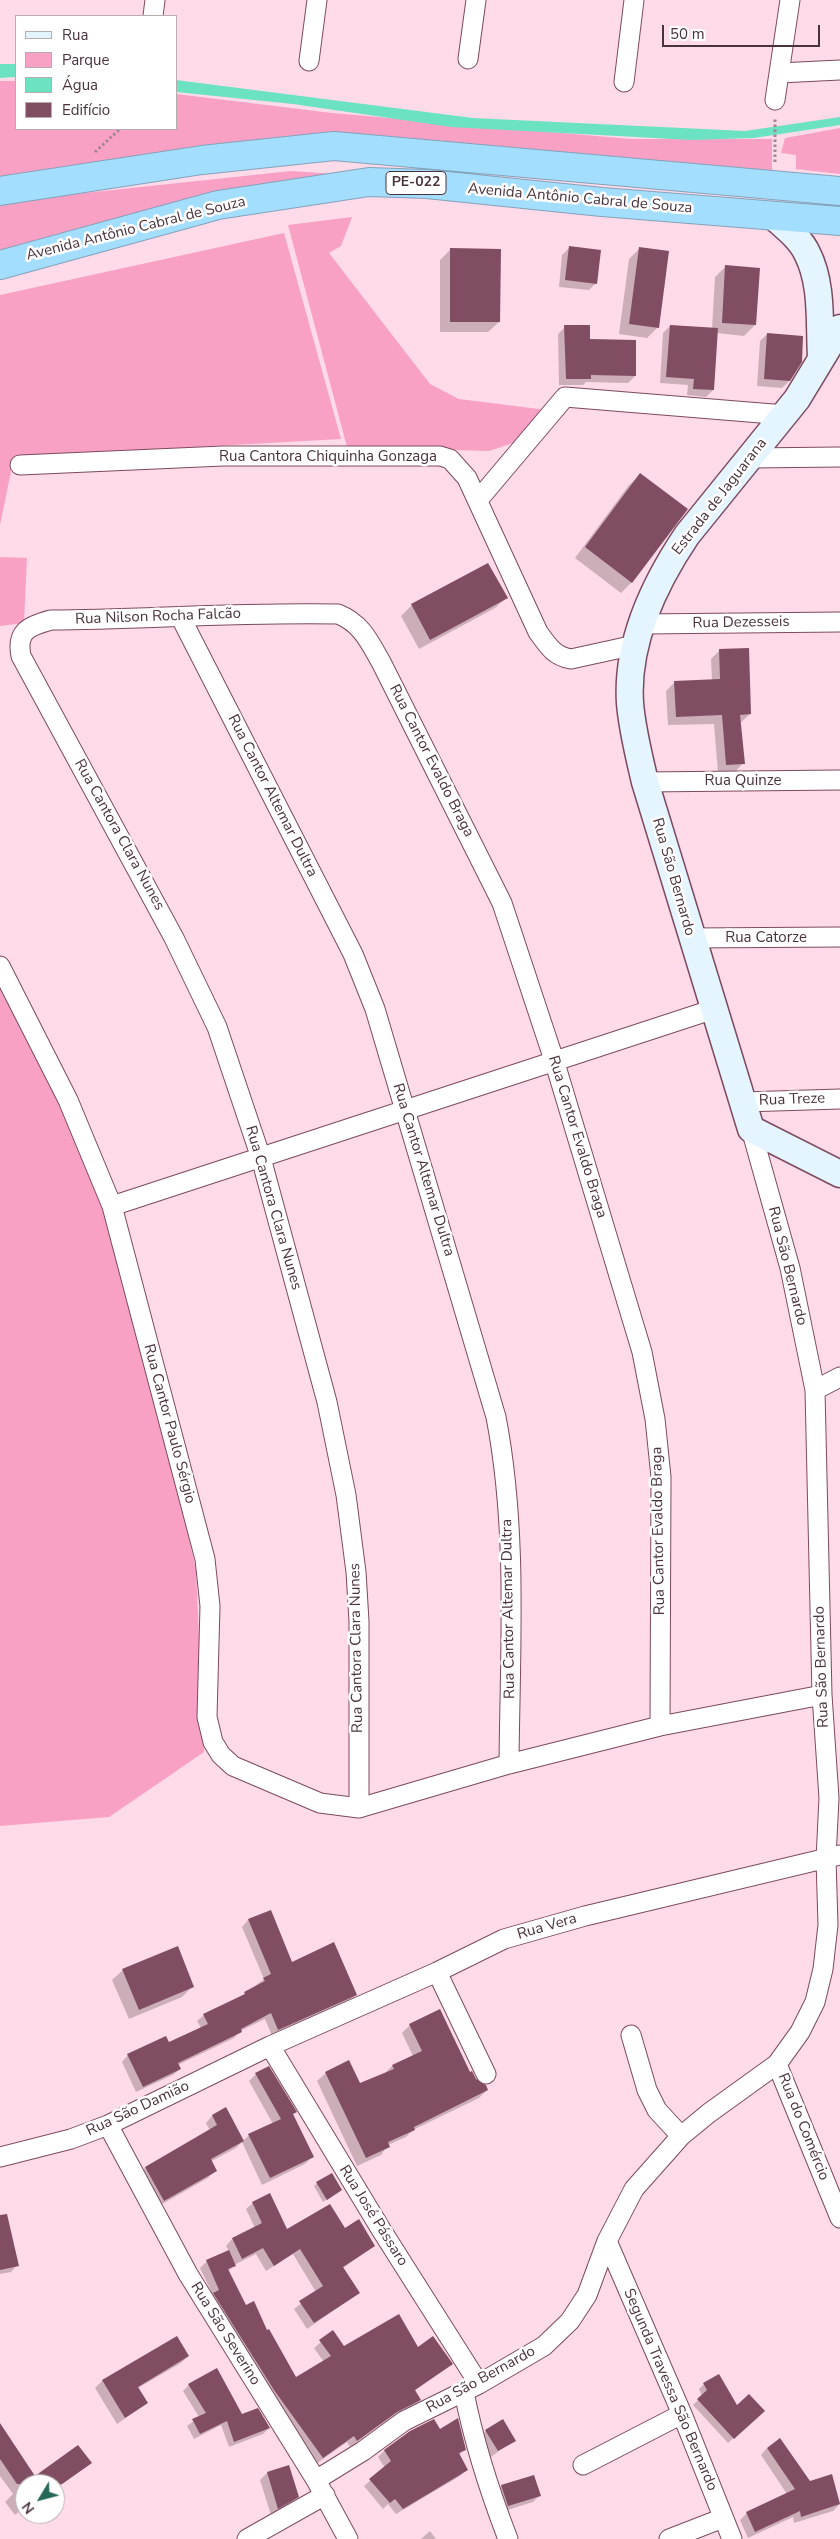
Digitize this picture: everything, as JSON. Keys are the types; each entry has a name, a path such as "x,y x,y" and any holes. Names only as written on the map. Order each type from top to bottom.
{"highway":[{"name":"Avenida Antônio Cabral de Souza","path":"0,191 202,160 334,146 840,191"},
{"name":"Avenida Antônio Cabral de Souza","path":"0,265 218,205 369,182 427,184 602,202 840,221"}],"street":[{"path":"153,15 156,0"},
{"path":"309,61 317,0"},
{"path":"468,59 476,0"},
{"path":"624,82 634,0"},
{"path":"775,100 790,0"},
{"path":"779,73 840,70"},
{"path":"773,216 795,235 807,252 816,274 821,357"},
{"name":"Estrada de Jaguarana","path":"638,634 674,555 687,535 798,399 821,357 840,328"},
{"path":"478,500 566,397 784,415"},
{"name":"Rua Cantora Chiquinha Gonzaga","path":"20,465 223,456 440,456 450,459 460,467 478,500 538,632 553,652 561,657 571,659 638,634"},
{"path":"750,458 840,457"},
{"name":"Rua Nilson Rocha Falcão","path":"21,656 18,643 24,632 34,624 51,620 180,618 254,613 321,614"},
{"name":"Rua Cantor Evaldo Braga","path":"321,614 338,614 350,618 362,629 381,662 502,902 554,1060 642,1352 655,1419 661,1477 660,1726"},
{"name":"Rua Cantor Altemar Dultra","path":"180,618 353,954 375,1009 496,1417 504,1461 511,1560 509,1764"},
{"name":"Rua Dezesseis","path":"638,634 840,622"},
{"name":"Rua São Bernardo","path":"248,2539 320,2488 404,2421 472,2388 544,2346 570,2321 587,2295 607,2241 634,2190 681,2136 709,2112 776,2064 800,2032 815,2002 823,1969 833,1858 822,1695 815,1390 792,1276 751,1129 691,938 645,782 630,703 630,675 638,634"},
{"name":"Rua Cantora Clara Nunes","path":"21,656 187,965 217,1027 260,1158 327,1402 346,1495 356,1572 359,1621 359,1808"},
{"name":"Rua Quinze","path":"645,782 840,780"},
{"name":"Rua Catorze","path":"691,938 840,937"},
{"name":"Rua Cantor Paulo Sérgio","path":"0,966 68,1100 112,1206 204,1559 210,1606 207,1717 213,1742 221,1755 233,1766 320,1803 359,1808"},
{"path":"112,1206 714,1009"},
{"name":"Rua Treze","path":"743,1102 840,1099"},
{"path":"751,1129 840,1174"},
{"path":"815,1390 840,1377"},
{"path":"359,1808 509,1764 660,1726 822,1695"},
{"name":"Rua Vera","path":"270,2046 436,1972 504,1939 833,1858"},
{"path":"436,1972 486,2074"},
{"path":"631,2035 647,2090 657,2110 681,2136"},
{"name":"Rua São Damião","path":"0,2157 71,2139 108,2125 270,2046"},
{"name":"Rua José Pássaro","path":"270,2046 382,2231 472,2388 473,2438 485,2479 508,2539"},
{"name":"Rua do Comércio","path":"776,2064 840,2218"},
{"name":"Rua São Severino","path":"108,2125 188,2274 320,2488 348,2539"},
{"name":"Segunda Travessa São Bernardo","path":"607,2241 682,2414 732,2539"},
{"path":"583,2465 682,2414"},
{"path":"669,2539 723,2518"}],"path":[{"path":"775,118 775,155"}],"green space":[{"path":"0,81 15,81 15,130 178,130 178,94 332,113 631,139 772,139 772,176 337,140 0,184"},
{"path":"840,128 840,174 796,169 796,155 781,153 785,138"},
{"path":"291,171 351,175 0,266 0,202"},
{"path":"352,217 341,246 329,253 430,384 459,399 547,410 519,441 489,451 347,447 288,225"},
{"path":"284,233 341,439 14,457 0,525 0,295"},
{"path":"0,557 27,558 24,623 0,626"},
{"path":"0,955 68,1091 116,1207 196,1570 204,1752 109,1817 0,1826"}],"water":[{"path":"0,64 15,64 15,77 0,78"},
{"path":"178,80 473,118 745,131 840,117 840,125 754,138 691,140 451,127 293,104 178,92"}],"building":[{"path":"569,246 601,250 597,284 565,280"},
{"path":"639,247 669,251 659,328 629,324"},
{"path":"450,248 501,249 500,322 450,322"},
{"path":"725,265 760,268 756,325 722,323"},
{"path":"564,325 590,325 590,339 636,340 636,376 591,375 591,379 566,379"},
{"path":"670,325 718,328 714,390 693,389 694,379 666,377"},
{"path":"767,333 803,336 802,362 790,381 764,379"},
{"path":"640,473 688,509 632,583 585,547"},
{"path":"488,563 508,598 430,640 411,604"},
{"path":"749,648 751,714 740,715 745,764 726,765 722,715 676,717 674,681 720,679 719,649"},
{"path":"271,1910 292,1962 334,1942 357,1995 278,2030 271,2013 241,2029 242,2032 178,2063 181,2069 143,2087 127,2054 166,2036 169,2042 208,2024 203,2014 245,1994 244,1992 265,1981 263,1978 271,1974 248,1919"},
{"path":"178,1946 194,1987 139,2010 122,1969"},
{"path":"440,2009 470,2072 472,2071 476,2079 486,2085 488,2090 414,2127 415,2130 388,2142 390,2147 366,2158 325,2072 349,2060 360,2083 394,2069 392,2065 422,2051 409,2024"},
{"path":"269,2066 297,2112 293,2114 314,2157 270,2178 248,2134 281,2119 255,2073"},
{"path":"226,2107 244,2141 211,2159 217,2171 164,2201 145,2167 217,2125 212,2115"},
{"path":"332,2173 342,2190 327,2200 316,2182"},
{"path":"270,2193 287,2229 330,2204 345,2228 359,2219 375,2246 343,2267 360,2293 314,2323 299,2301 323,2286 300,2249 274,2266 263,2248 242,2259 232,2238 262,2223 252,2202"},
{"path":"7,2214 19,2266 0,2270 0,2215"},
{"path":"229,2250 236,2266 228,2269 246,2305 254,2301 267,2330 269,2329 296,2377 331,2356 319,2340 333,2330 344,2346 399,2314 418,2347 433,2336 453,2364 415,2390 421,2400 397,2412 357,2441 354,2436 323,2458 274,2390 213,2293 219,2290 206,2260"},
{"path":"177,2336 189,2356 138,2387 148,2403 125,2418 102,2380"},
{"path":"217,2368 242,2414 258,2408 270,2428 234,2442 227,2421 200,2434 192,2419 206,2413 188,2384"},
{"path":"719,2374 737,2405 749,2394 765,2411 734,2439 697,2399 707,2390 703,2383"},
{"path":"458,2418 466,2450 459,2453 468,2470 403,2509 395,2499 390,2503 369,2479 391,2461 384,2450 410,2431 434,2419 440,2429"},
{"path":"503,2419 516,2441 498,2451 485,2430"},
{"path":"0,2423 34,2474 15,2474 15,2481 0,2459"},
{"path":"780,2438 810,2481 832,2474 840,2504 801,2517 800,2511 755,2532 746,2512 795,2489 767,2448"},
{"path":"78,2445 92,2463 65,2482 65,2474 38,2474"},
{"path":"289,2465 299,2497 278,2509 267,2472"},
{"path":"534,2475 541,2496 508,2506 501,2485"}]}
